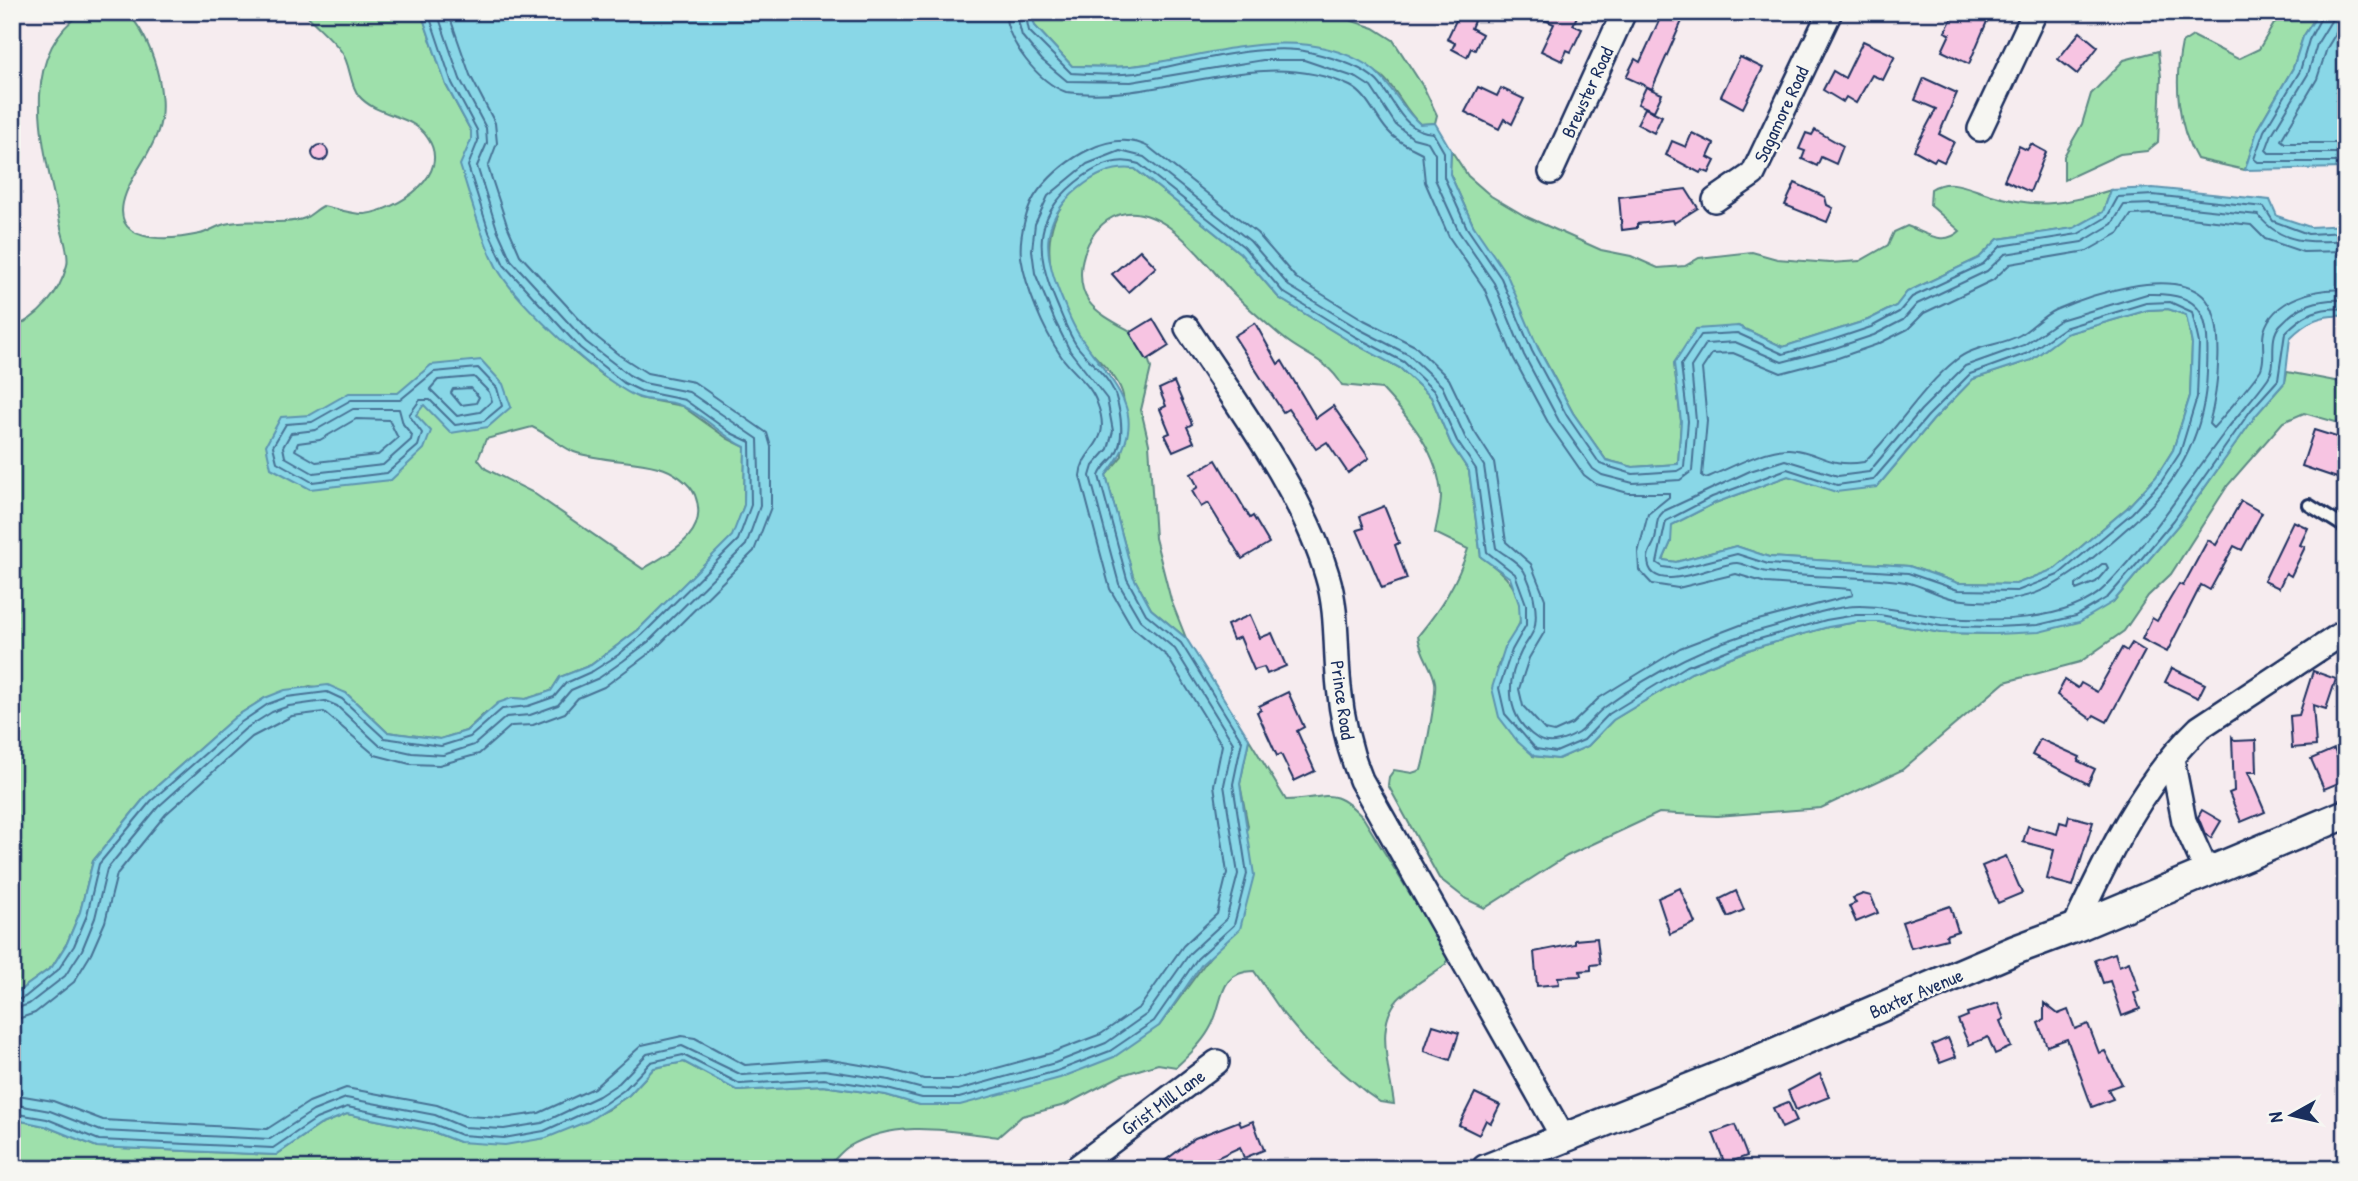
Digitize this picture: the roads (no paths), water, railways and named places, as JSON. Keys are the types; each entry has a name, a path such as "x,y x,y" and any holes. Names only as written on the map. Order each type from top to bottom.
{"street":[{"name":"Brewster Road","path":"1551,172 1624,12"},
{"name":"Sagamore Road","path":"1715,200 1753,174 1830,12"},
{"path":"1980,129 2035,12"},
{"name":"Prince Road","path":"1187,328 1276,466 1328,576 1345,735 1360,780 1564,1139"},
{"path":"2074,928 2125,823 2149,784 2199,728 2346,631"},
{"path":"2172,759 2184,821 2207,872"},
{"name":"Baxter Avenue","path":"1486,1169 1887,1006 2015,950 2346,814"},
{"name":"Grist Mill Lane","path":"1075,1169 1217,1062"}],"lane":[{"path":"2309,505 2346,528"}],"water":[{"path":"421,12 1031,12 1035,26 1072,66 1131,66 1220,50 1281,43 1310,45 1339,52 1375,71 1420,124 1435,123 1451,150 1450,174 1473,225 1507,275 1538,348 1573,413 1606,460 1633,467 1678,464 1681,421 1674,363 1696,329 1738,326 1783,347 1868,320 1896,306 1907,292 1979,258 1998,239 2074,228 2103,212 2111,190 2153,188 2270,200 2277,216 2310,227 2346,225 2346,316 2329,316 2315,320 2290,338 2285,382 2256,415 2179,524 2113,602 2079,622 2039,632 1995,634 1941,633 1879,622 1857,622 1828,627 1751,649 1691,673 1613,720 1588,746 1558,759 1534,756 1518,742 1499,717 1492,688 1505,647 1520,623 1519,604 1510,578 1481,557 1469,471 1451,444 1431,397 1400,368 1279,298 1240,253 1135,169 1104,173 1078,189 1056,214 1048,240 1051,268 1074,327 1118,390 1125,405 1129,421 1127,437 1120,455 1106,475 1133,576 1151,609 1186,638 1249,739 1240,784 1254,875 1240,929 1202,964 1159,1026 1114,1057 1060,1078 960,1105 920,1105 886,1095 823,1086 738,1091 684,1062 654,1068 629,1095 588,1121 546,1138 505,1145 459,1142 431,1131 347,1114 320,1125 276,1155 97,1147 45,1126 12,1119 12,996 52,967 67,943 80,912 93,861 146,796 235,717 265,698 285,690 328,685 346,693 387,732 440,739 466,731 498,703 512,698 526,699 551,691 560,677 591,665 638,630 732,536 744,505 745,447 682,406 641,398 619,387 580,357 520,299 496,266 480,229 460,165 471,140 471,131 446,85","holes":["2168,309 2186,315 2192,344 2190,396 2173,450 2156,477 2127,508 2055,569 2016,584 1958,583 1909,566 1769,557 1736,546 1676,562 1663,560 1671,542 1672,525 1715,503 1788,476 1836,492 1877,487 1933,420 1973,379 2031,360 2066,334 2148,310"]},
{"path":"2319,12 2346,12 2346,168 2245,170 2258,128 2293,68 2303,37"},
{"path":"481,360 503,384 511,407 488,427 451,433 424,405 416,415 431,431 424,449 391,480 310,489 271,468 266,445 281,417 310,415 349,393 398,393 431,365"}]}
